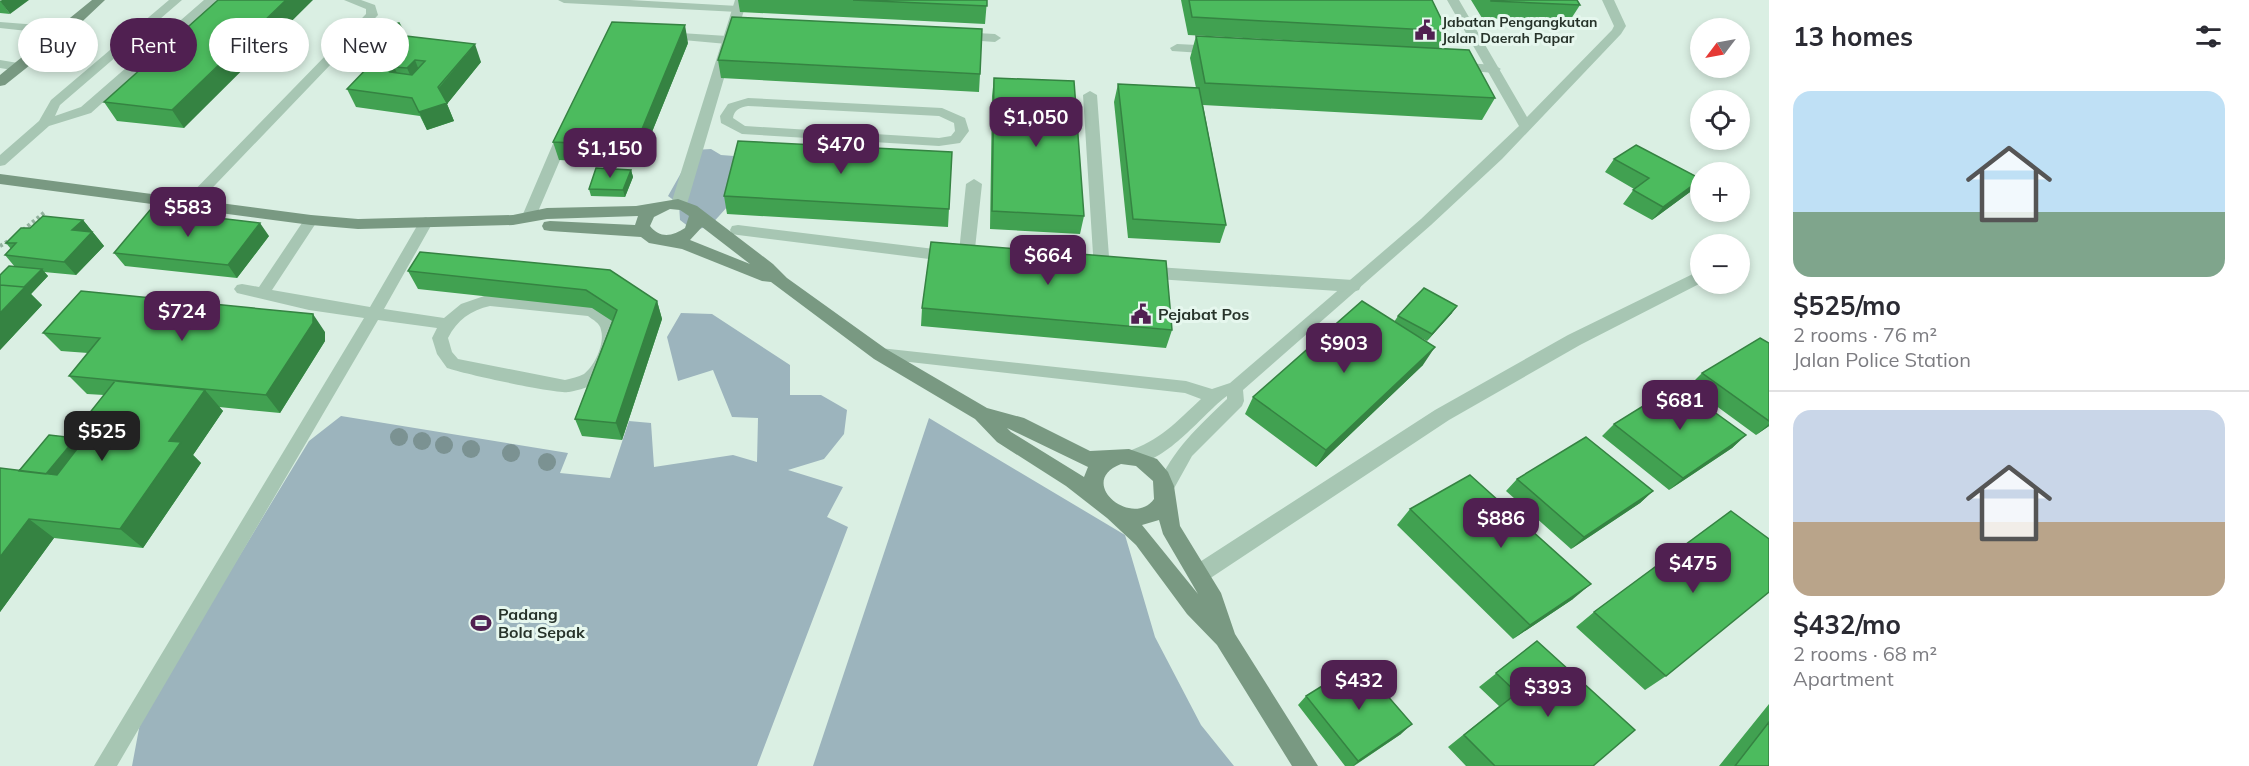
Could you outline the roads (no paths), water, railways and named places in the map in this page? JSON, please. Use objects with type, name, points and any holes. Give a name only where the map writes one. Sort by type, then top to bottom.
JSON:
[{"type":"street","points":[[79,18],[99,0]]},
{"type":"street","points":[[679,204],[708,113],[727,40],[738,25],[739,4]]},
{"type":"street","points":[[947,36],[995,38]]},
{"type":"street","points":[[1177,48],[1236,52]]},
{"type":"street","points":[[0,64],[18,67]]},
{"type":"street","points":[[1435,65],[1494,69]]},
{"type":"street","points":[[0,82],[18,68]]},
{"type":"street","points":[[1090,95],[1109,270],[1353,286]]},
{"type":"street","points":[[0,179],[311,220],[358,224],[513,220],[530,214],[629,214],[661,206],[679,204],[687,206],[767,268],[781,282],[880,354],[982,414],[1004,437],[1073,480],[1115,513],[1143,539],[1195,607],[1225,638],[1306,766]]},
{"type":"street","points":[[738,230],[972,258],[974,184]]},
{"type":"street","points":[[644,232],[643,220],[652,209]]},
{"type":"street","points":[[666,241],[691,233],[698,222],[697,215]]},
{"type":"street","points":[[513,220],[528,225],[629,229],[644,232],[650,237],[684,244],[781,282]]},
{"type":"street","points":[[1199,574],[1442,415],[1574,340],[1690,282]]},
{"type":"street","points":[[982,414],[1017,423],[1088,459],[1132,457],[1144,460],[1155,468],[1162,477],[1166,493],[1170,528],[1213,600],[1225,638]]},
{"type":"street","points":[[1098,498],[1092,479],[1101,463],[1110,458]]},
{"type":"street","points":[[1115,513],[1128,517],[1152,514],[1161,507],[1166,493]]},
{"type":"lane","points":[[0,162],[46,117],[55,103],[176,0]]},
{"type":"lane","points":[[46,117],[62,118],[86,110],[211,0]]},
{"type":"lane","points":[[189,204],[372,15],[371,7],[350,0]]},
{"type":"lane","points":[[564,0],[739,4]]},
{"type":"lane","points":[[1453,0],[1526,127]]},
{"type":"lane","points":[[1132,457],[1149,452],[1165,443],[1221,391],[1235,388],[1426,222],[1526,127],[1617,32],[1620,26],[1608,0]]},
{"type":"lane","points":[[0,25],[18,27]]},
{"type":"lane","points":[[657,35],[727,40]]},
{"type":"lane","points":[[748,102],[942,112],[960,121],[962,131],[955,140],[939,142],[742,130],[729,124],[726,114],[732,106],[748,102]]},
{"type":"lane","points":[[708,113],[726,114]]},
{"type":"lane","points":[[530,214],[571,117]]},
{"type":"lane","points":[[262,294],[311,220]]},
{"type":"lane","points":[[105,766],[374,314],[426,222]]},
{"type":"lane","points":[[242,289],[374,314],[447,324]]},
{"type":"lane","points":[[490,300],[520,302],[591,311],[601,316],[609,326],[611,341],[600,366],[591,377],[565,386],[453,364],[445,354],[440,338],[447,324],[458,311],[472,304],[490,300]]},
{"type":"lane","points":[[880,354],[1186,387],[1215,397]]},
{"type":"lane","points":[[1166,493],[1171,470],[1181,454],[1236,401],[1235,388]]},
{"type":"place","name":"Jabatan Pengangkutan Jalan Daerah Papar","points":[[1425,30]]},
{"type":"place","name":"Pejabat Pos","points":[[1141,314]]},
{"type":"place","name":"Padang Bola Sepak","points":[[481,623]]}]
